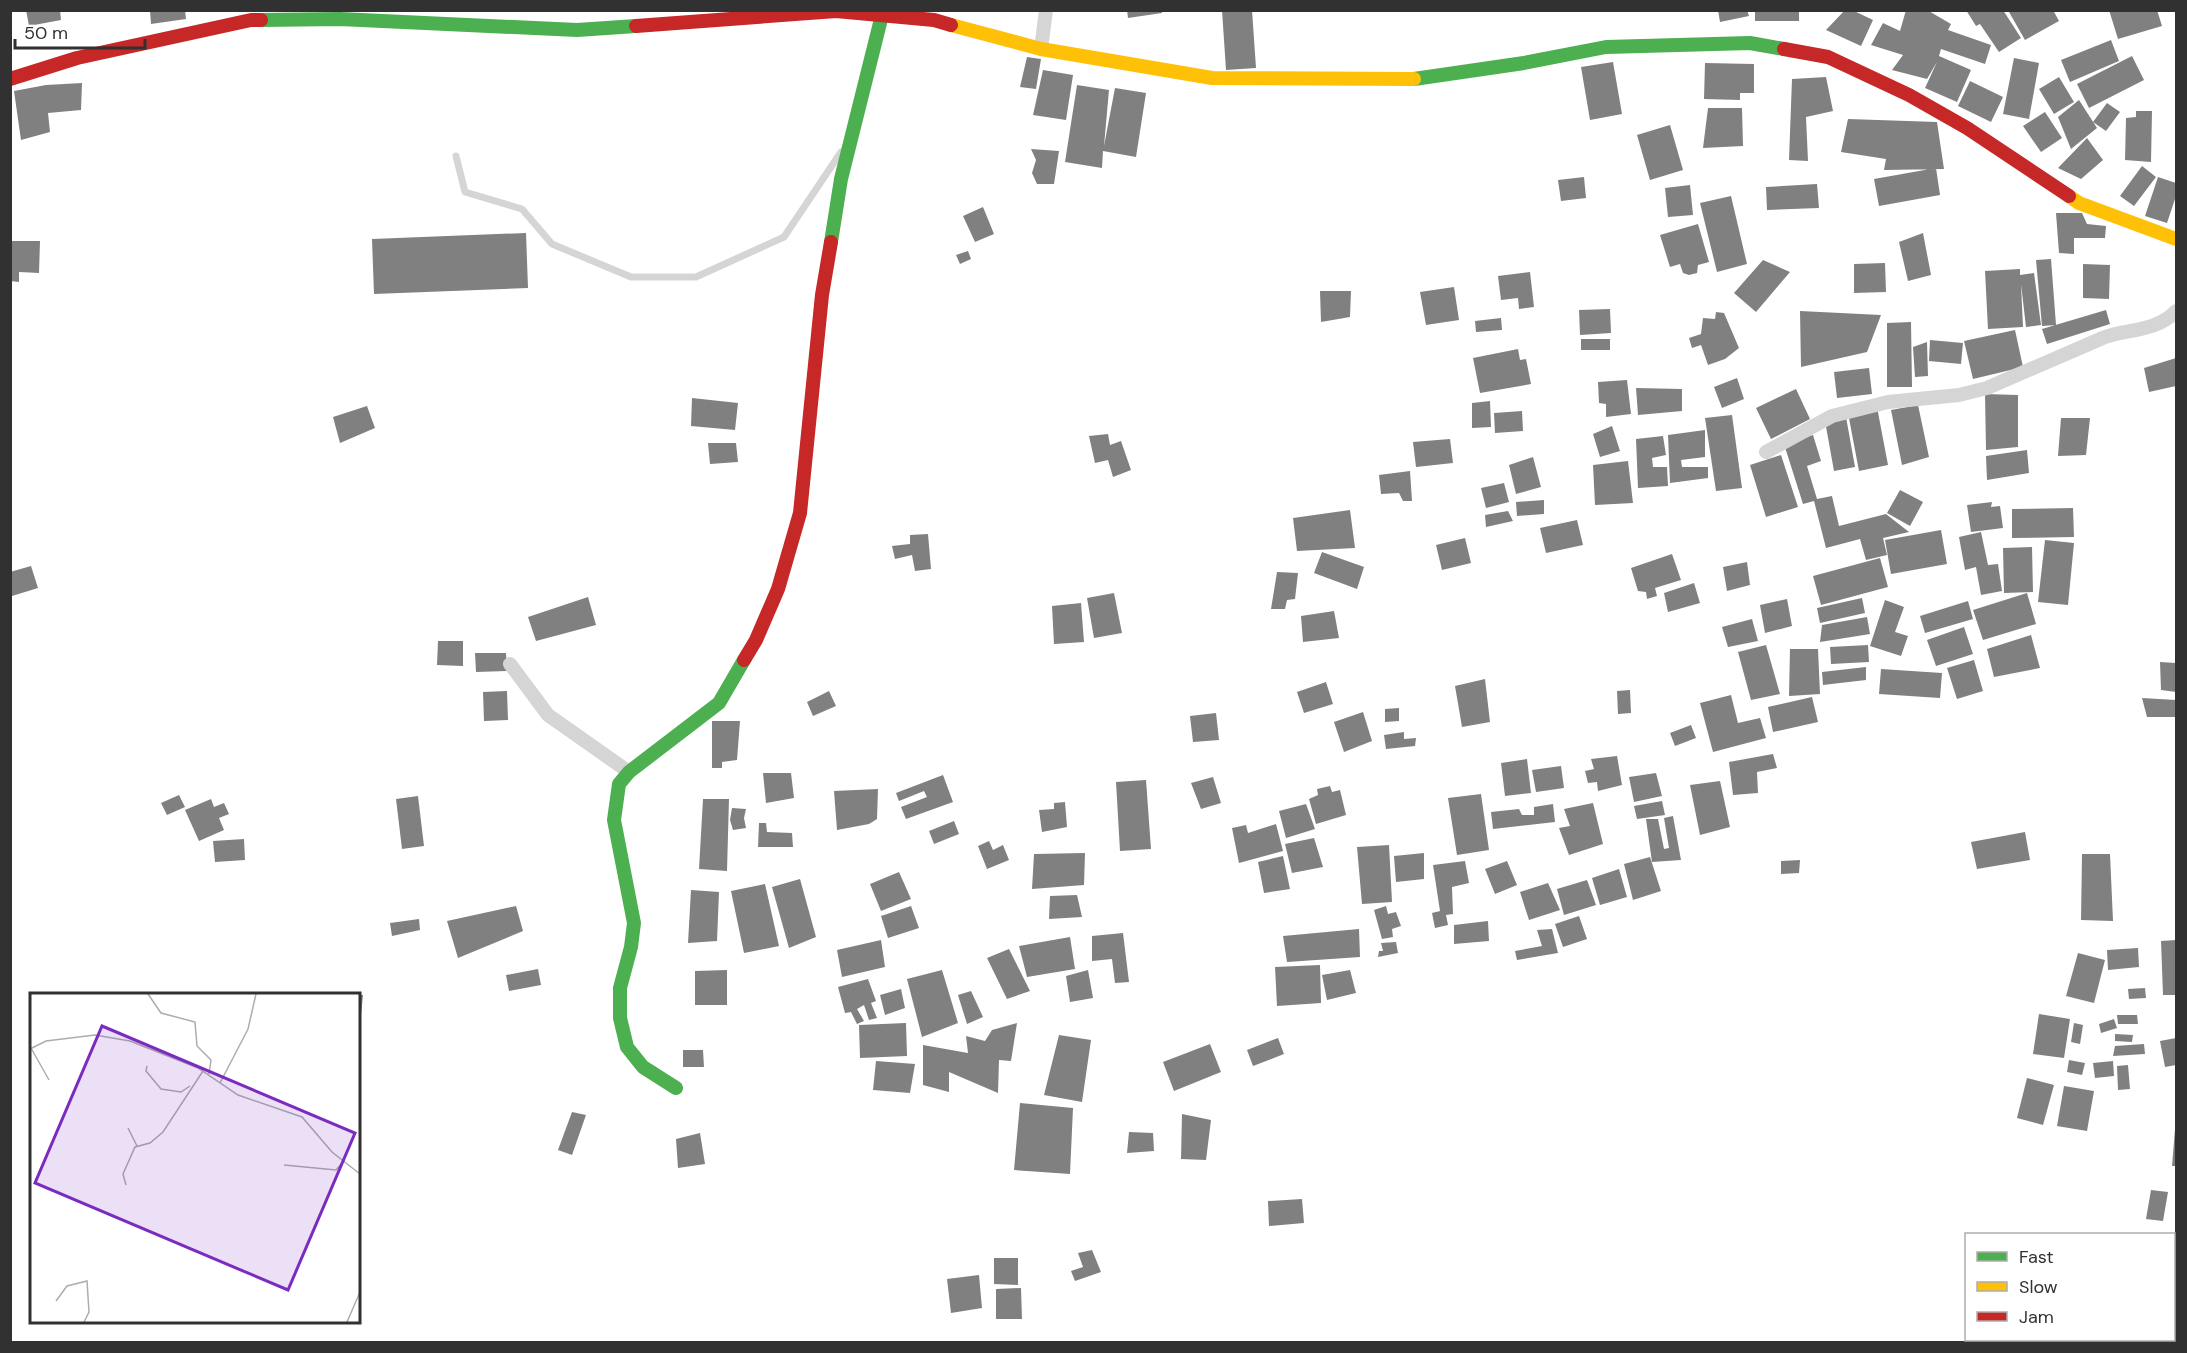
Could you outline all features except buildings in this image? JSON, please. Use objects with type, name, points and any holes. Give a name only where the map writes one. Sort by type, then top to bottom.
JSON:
[{"type":"street","points":[[1041,49],[1046,10]]},
{"type":"street","points":[[10,79],[77,58],[251,20],[340,19],[577,30],[836,11],[882,15],[933,15],[1041,49],[1212,78],[1418,79],[1524,63],[1606,47],[1750,43],[1828,57],[1909,95],[1958,123],[2079,202],[2176,239]]},
{"type":"street","points":[[676,1089],[643,1067],[627,1047],[620,1018],[620,988],[631,946],[634,923],[614,820],[619,784],[629,772],[719,703],[756,640],[778,589],[800,513],[822,295],[841,179],[882,15]]},
{"type":"street","points":[[1766,452],[1833,416],[1888,402],[1959,395],[1987,388],[2105,337],[2162,323],[2176,311]]},
{"type":"street","points":[[510,664],[548,715],[629,772]]},
{"type":"lane","points":[[456,156],[465,192],[522,208],[552,244],[632,277],[696,277],[784,237],[852,135]]},
{"type":"traffic: fast","points":[[831,242],[841,179],[882,15]]},
{"type":"traffic: fast","points":[[261,20],[340,19],[577,30],[636,26]]},
{"type":"traffic: fast","points":[[1414,79],[1524,63],[1606,47],[1750,43],[1784,49]]},
{"type":"traffic: fast","points":[[676,1088],[643,1067],[627,1047],[620,1018],[620,988],[631,947],[634,923],[614,820],[619,784],[629,772],[719,703],[744,660]]},
{"type":"traffic: slow","points":[[951,25],[1041,49],[1212,78],[1414,79]]},
{"type":"traffic: slow","points":[[2069,196],[2079,203],[2176,239]]},
{"type":"traffic: jam","points":[[636,26],[836,11],[934,20],[951,25]]},
{"type":"traffic: jam","points":[[10,79],[77,58],[251,20],[261,20]]},
{"type":"traffic: jam","points":[[1784,49],[1828,57],[1909,95],[1967,128],[2069,196]]},
{"type":"traffic: jam","points":[[744,660],[756,640],[778,589],[800,513],[822,295],[831,242]]}]
